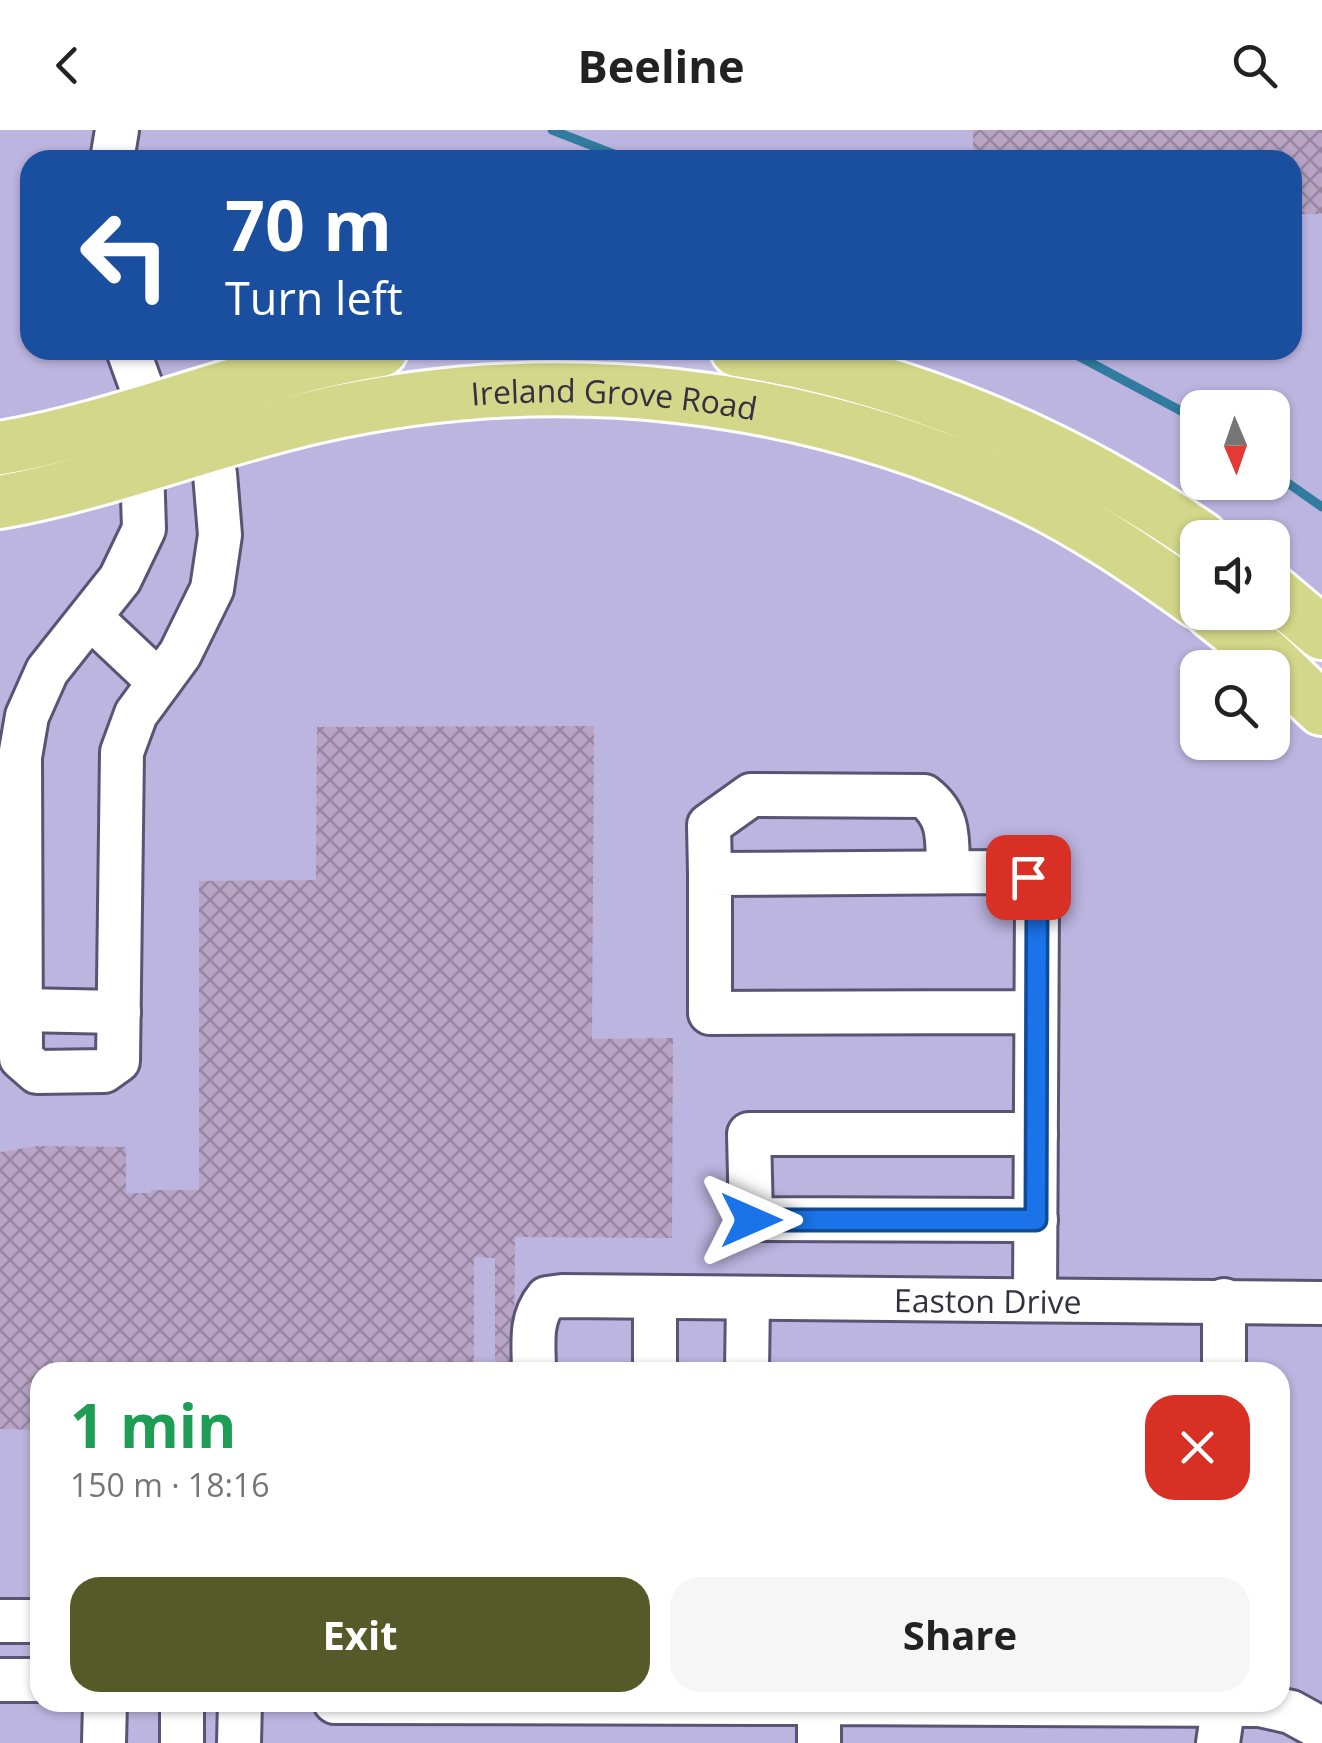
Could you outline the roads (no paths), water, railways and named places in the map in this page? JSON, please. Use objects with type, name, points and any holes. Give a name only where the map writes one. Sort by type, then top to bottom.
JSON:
[{"type":"main road","points":[[0,448],[78,430],[276,370],[328,360]]},
{"type":"main road","name":"Ireland Grove Road","points":[[794,360],[965,411],[1074,460],[1180,525]]},
{"type":"main road","name":"Ireland Grove Road","points":[[0,502],[92,482],[314,416],[410,398],[499,390],[614,390],[752,405],[851,428],[941,459],[1023,494],[1147,565],[1180,589]]},
{"type":"main road","points":[[1290,606],[1322,634]]},
{"type":"main road","points":[[1234,630],[1322,708]]},
{"type":"street","points":[[132,360],[149,408],[142,466],[144,529],[120,579],[47,671],[27,716],[20,757],[21,1058],[37,1072],[104,1071],[118,1061],[122,752],[136,714],[180,654],[212,589],[220,535],[215,474],[204,449],[149,408]]},
{"type":"street","points":[[90,618],[159,682]]},
{"type":"street","points":[[948,872],[946,826],[938,807],[924,796],[751,795],[708,824],[710,1013],[1036,1012]]},
{"type":"street","points":[[710,874],[1000,872],[1028,877],[1037,902],[1035,1299]]},
{"type":"street","points":[[21,1010],[119,1012]]},
{"type":"street","points":[[1036,1134],[749,1134],[751,1220],[1036,1220]]},
{"type":"street","points":[[655,1297],[655,1362]]},
{"type":"street","name":"Easton Drive","points":[[534,1362],[534,1324],[537,1310],[547,1298],[1322,1303]]},
{"type":"street","points":[[747,1362],[748,1298]]},
{"type":"street","points":[[1224,1300],[1224,1362]]},
{"type":"street","points":[[0,1622],[30,1621]]},
{"type":"street","points":[[0,1680],[30,1680]]},
{"type":"street","points":[[104,1712],[104,1743]]},
{"type":"street","points":[[182,1712],[182,1743]]},
{"type":"street","points":[[240,1712],[240,1743]]},
{"type":"street","points":[[819,1743],[820,1712]]},
{"type":"street","points":[[1078,1712],[1222,1717],[1247,1712]]},
{"type":"street","points":[[1288,1712],[1322,1729]]},
{"type":"waterway","points":[[552,130],[603,150]]},
{"type":"waterway","points":[[1086,360],[1180,410]]},
{"type":"waterway","points":[[1290,485],[1322,507]]}]
